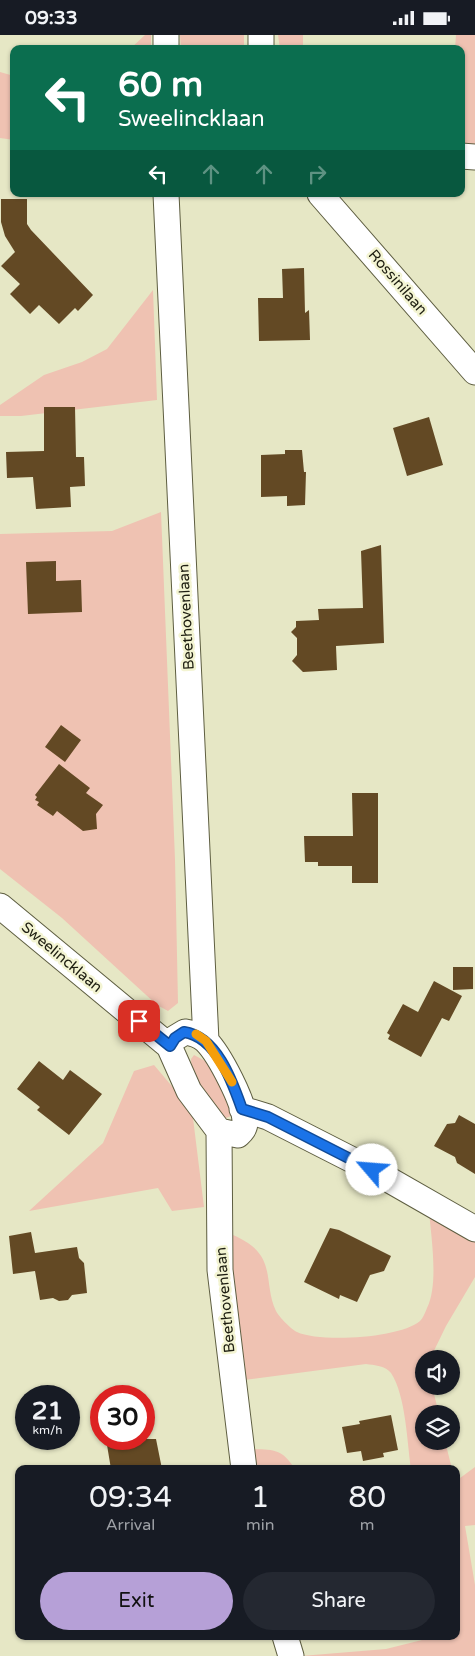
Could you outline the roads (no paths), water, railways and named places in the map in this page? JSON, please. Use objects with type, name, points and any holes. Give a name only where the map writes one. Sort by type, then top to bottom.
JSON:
[{"type":"street","name":"Beethovenlaan","points":[[166,197],[206,1041]]},
{"type":"street","name":"Rossinilaan","points":[[323,197],[475,372]]},
{"type":"street","name":"Sweelincklaan","points":[[0,906],[170,1046],[189,1091],[220,1131]]},
{"type":"street","points":[[170,1046],[175,1038],[184,1032],[195,1033],[206,1041],[230,1078],[242,1109],[245,1121],[244,1129],[238,1135],[220,1131]]},
{"type":"street","points":[[242,1109],[268,1117],[372,1170],[475,1229]]},
{"type":"street","name":"Beethovenlaan","points":[[220,1131],[220,1270],[244,1465]]},
{"type":"street","points":[[286,1640],[291,1656]]}]
